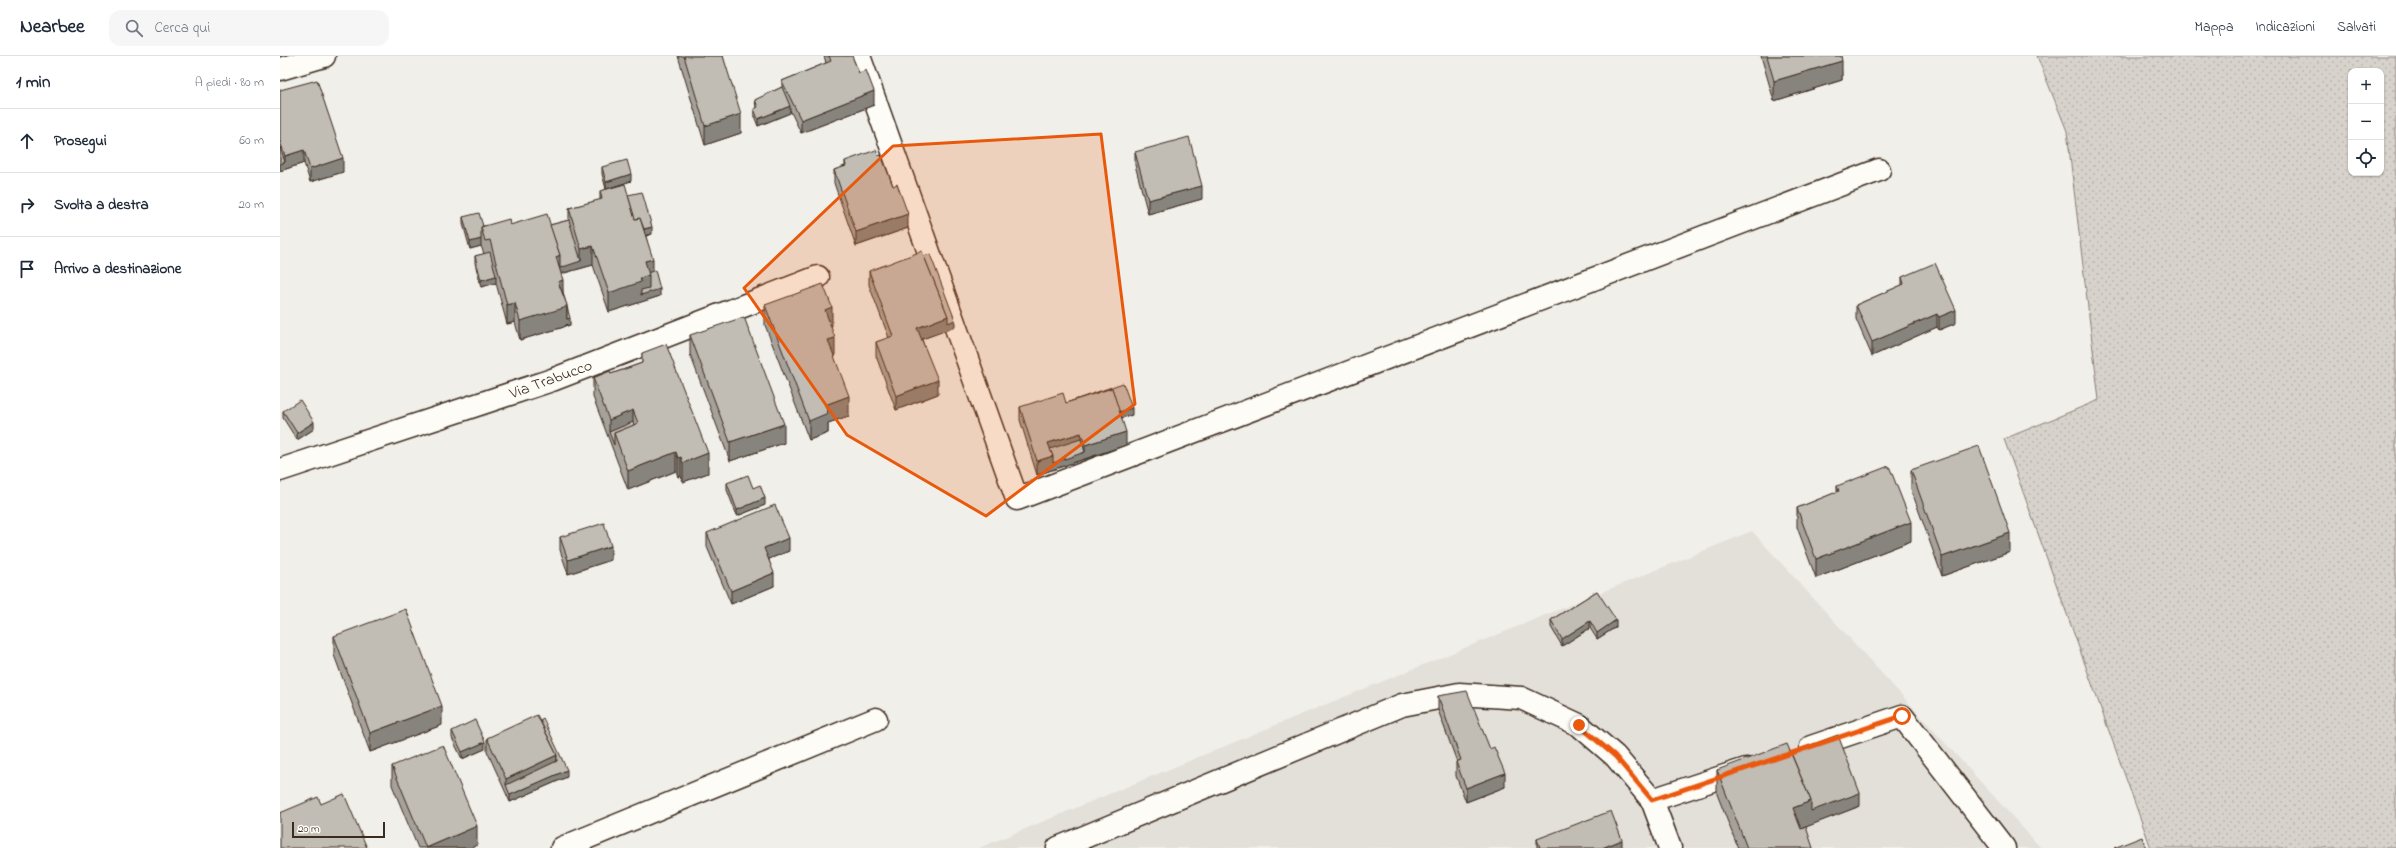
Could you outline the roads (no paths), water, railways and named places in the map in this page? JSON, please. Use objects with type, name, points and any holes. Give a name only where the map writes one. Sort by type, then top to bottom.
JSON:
[{"type":"street","points":[[280,69],[324,56]]},
{"type":"street","points":[[859,56],[1017,499],[1879,170]]},
{"type":"street","name":"Via Trabucco","points":[[280,470],[552,380],[818,277]]},
{"type":"street","points":[[1058,848],[1402,705],[1459,694],[1521,698],[1579,725],[1615,756],[1652,800],[1670,848]]},
{"type":"street","points":[[1792,753],[1902,716],[2004,848]]},
{"type":"street","points":[[562,848],[876,719]]},
{"type":"street","points":[[1652,800],[1762,763]]}]
